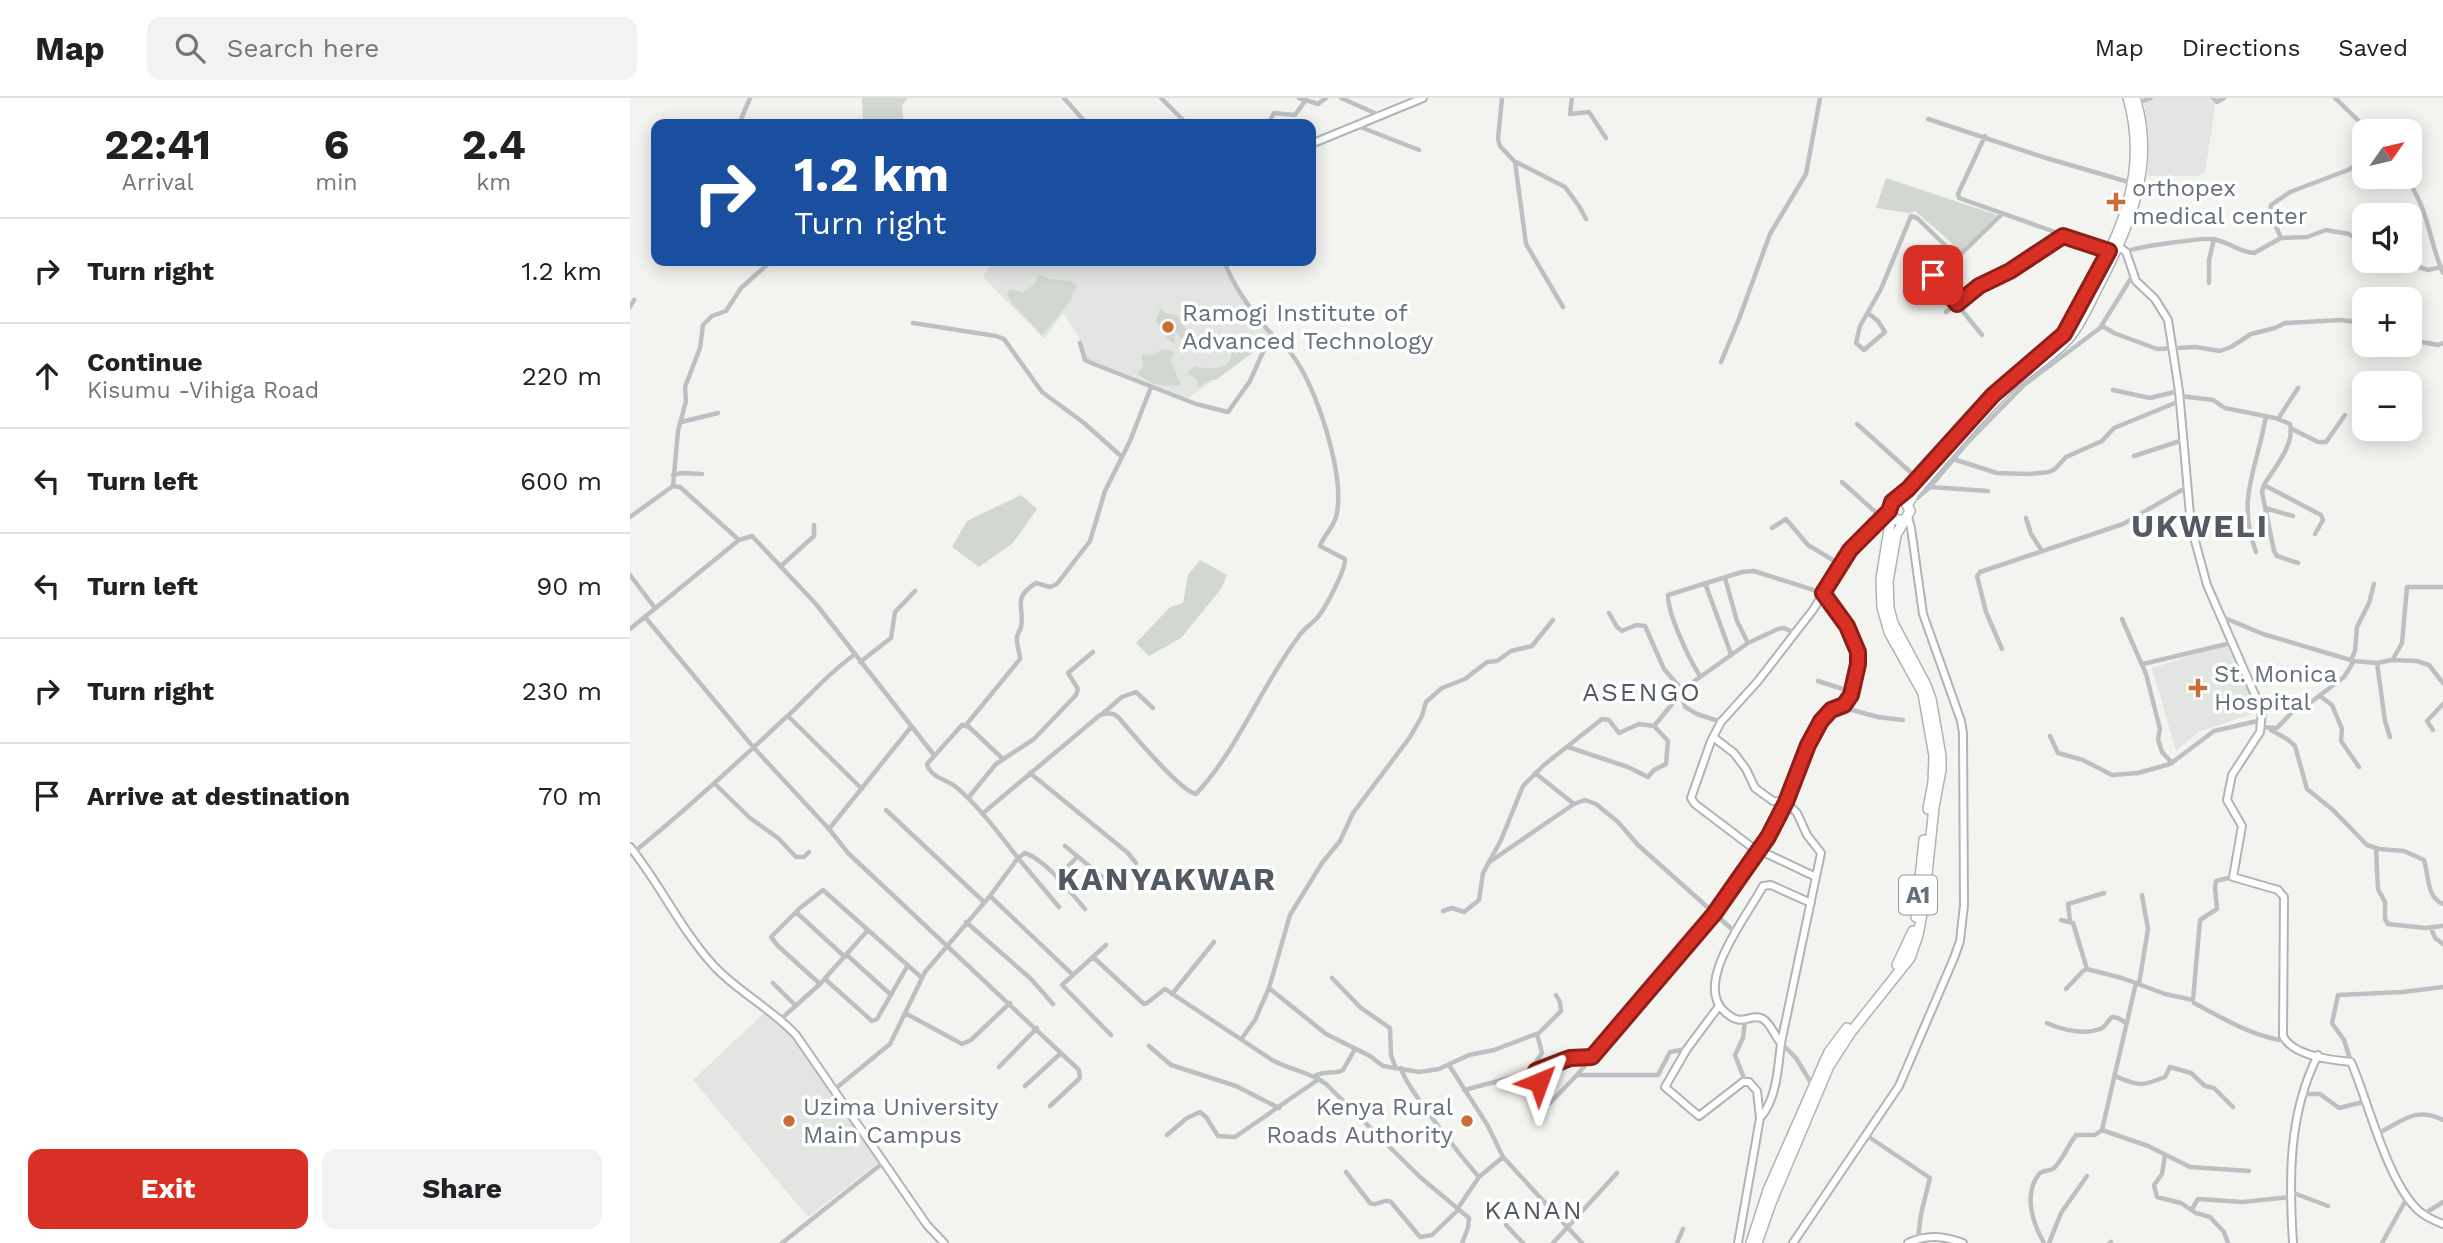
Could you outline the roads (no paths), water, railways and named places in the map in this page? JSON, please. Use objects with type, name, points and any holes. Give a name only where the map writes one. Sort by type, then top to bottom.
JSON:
[{"type":"highway","name":"A1","points":[[1751,1243],[1768,1190],[1829,1052],[1903,956],[1912,935],[1917,911],[1934,756],[1923,693],[1889,632],[1882,607],[1881,579],[1887,515],[1892,502],[1918,478],[1993,395],[2064,334],[2118,250],[2133,183],[2133,100]]},
{"type":"highway","name":"A1","points":[[1757,1243],[1771,1202],[1829,1066],[1851,1032],[1910,958],[1920,928],[1941,756],[1931,699],[1923,678],[1893,623],[1889,608],[1891,559],[1896,531],[1910,511],[1909,501],[2004,393],[2071,335],[2118,250],[2132,214],[2140,179],[2142,143],[2133,100]]},
{"type":"highway","points":[[1898,499],[1909,501]]},
{"type":"highway","points":[[1887,515],[1897,520],[1906,518]]},
{"type":"street","points":[[741,119],[750,98]]},
{"type":"street","points":[[1064,98],[1083,119]]},
{"type":"street","points":[[1161,98],[1182,119]]},
{"type":"street","points":[[1299,98],[1318,104],[1326,98]]},
{"type":"street","points":[[1341,98],[1379,115]]},
{"type":"street","points":[[1316,142],[1408,101],[1423,98]]},
{"type":"street","points":[[1502,98],[1498,139],[1500,146],[1515,162],[1565,187],[1586,219]]},
{"type":"street","points":[[1572,98],[1570,114],[1590,113],[1606,138]]},
{"type":"street","points":[[1721,362],[1769,234],[1805,174],[1820,98]]},
{"type":"street","points":[[2133,100],[2151,98]]},
{"type":"street","points":[[2213,98],[2217,102],[2224,98]]},
{"type":"street","points":[[2335,98],[2357,119]]},
{"type":"street","points":[[1271,119],[1274,113],[1298,113],[1305,101]]},
{"type":"street","points":[[1928,118],[2046,158],[2133,183]]},
{"type":"street","points":[[1354,125],[1419,150]]},
{"type":"street","points":[[1985,136],[1958,197],[2063,236],[2118,250],[2177,244],[2201,238],[2214,239],[2228,243],[2238,250],[2254,253],[2281,238],[2302,238],[2326,230],[2333,229],[2352,236]]},
{"type":"street","points":[[1515,162],[1526,244],[1563,307]]},
{"type":"street","points":[[2281,238],[2270,213],[2271,205],[2290,192],[2352,168]]},
{"type":"street","points":[[2414,189],[2442,270],[2422,268]]},
{"type":"street","points":[[1868,313],[1878,321],[1885,332],[1864,350],[1856,341],[1860,326],[1894,260],[1911,216],[1917,218],[1947,247],[1963,253],[2002,214]]},
{"type":"street","points":[[1946,312],[1979,286],[2010,271],[2063,236]]},
{"type":"street","points":[[2209,283],[2209,260],[2214,239]]},
{"type":"street","points":[[1947,247],[1931,272],[1982,335]]},
{"type":"street","points":[[2118,250],[2133,275],[2164,311],[2168,320],[2180,396],[2195,547],[2219,616],[2260,705],[2262,724],[2238,764],[2229,787],[2229,806],[2242,826],[2233,877]]},
{"type":"street","points":[[673,486],[685,387],[700,348],[704,325],[712,316],[726,310],[741,288],[766,266]]},
{"type":"street","points":[[1100,715],[1115,715],[1189,793],[1196,794],[1239,735],[1297,638],[1321,612],[1343,570],[1345,559],[1320,546],[1335,522],[1339,496],[1321,414],[1297,362],[1271,334],[1235,284],[1226,266]]},
{"type":"street","points":[[1909,501],[1930,487],[2024,385],[2102,326],[2133,275]]},
{"type":"street","points":[[630,307],[634,300]]},
{"type":"street","points":[[2102,326],[2154,349],[2196,347],[2223,351],[2247,335],[2285,323],[2352,321]]},
{"type":"street","points":[[913,323],[1004,339],[1042,392],[1084,423],[1121,456]]},
{"type":"street","points":[[1080,343],[1086,360],[1196,404],[1229,412],[1250,381],[1271,334]]},
{"type":"street","points":[[2422,342],[2438,345],[2443,343]]},
{"type":"street","points":[[1059,907],[968,798],[929,769],[927,764],[958,728],[966,725],[1020,659],[1016,638],[1021,626],[1020,601],[1036,583],[1050,587],[1057,584],[1090,541],[1105,491],[1130,441],[1152,387]]},
{"type":"street","points":[[2278,419],[2298,388]]},
{"type":"street","points":[[2113,390],[2146,398],[2180,396],[2213,400],[2225,408],[2278,419],[2318,442],[2326,442],[2345,415]]},
{"type":"street","points":[[1953,459],[1997,473],[2049,472],[2067,457],[2102,441],[2114,428],[2180,396]]},
{"type":"street","points":[[680,422],[718,413]]},
{"type":"street","points":[[2256,552],[2247,519],[2247,502],[2266,416]]},
{"type":"street","points":[[1857,424],[1918,478]]},
{"type":"street","points":[[2292,429],[2282,456],[2262,489],[2276,554],[2298,563]]},
{"type":"street","points":[[2134,456],[2183,440]]},
{"type":"street","points":[[673,475],[702,474]]},
{"type":"street","points":[[1816,877],[1758,850],[1690,798],[1721,722],[1796,633],[1850,550],[1887,515],[1842,482]]},
{"type":"street","points":[[2264,485],[2321,515],[2323,520],[2315,534]]},
{"type":"street","points":[[630,517],[673,486],[685,489],[739,540]]},
{"type":"street","points":[[2002,649],[1986,612],[1977,582],[1978,573],[2123,524],[2188,486]]},
{"type":"street","points":[[1930,487],[1988,491]]},
{"type":"street","points":[[2265,508],[2293,516]]},
{"type":"street","points":[[1793,1243],[1899,1086],[1960,941],[1964,905],[1963,733],[1923,614],[1911,528],[1906,518]]},
{"type":"street","points":[[2026,518],[2031,534],[2042,551]]},
{"type":"street","points":[[1772,528],[1786,519],[1808,545],[1842,565]]},
{"type":"street","points":[[781,566],[814,536],[814,526]]},
{"type":"street","points":[[630,629],[739,540],[752,536],[816,604],[934,755]]},
{"type":"street","points":[[1536,1071],[1545,1099],[1550,1103],[1714,914],[1768,837],[1816,730],[1828,712],[1849,699],[1859,658],[1855,643],[1823,593],[1754,571],[1742,572],[1675,592],[1667,597],[1690,659],[1700,676]]},
{"type":"street","points":[[630,575],[654,608]]},
{"type":"street","points":[[1726,578],[1737,621],[1748,643]]},
{"type":"street","points":[[1705,583],[1731,654]]},
{"type":"street","points":[[2272,730],[2280,726],[2294,710],[2306,706],[2344,677],[2352,667],[2357,627],[2369,603],[2374,584]]},
{"type":"street","points":[[2392,660],[2402,643],[2407,587],[2443,587]]},
{"type":"street","points":[[860,662],[891,638],[895,612],[915,590]]},
{"type":"street","points":[[1609,613],[1622,631],[1636,625],[1644,626],[1664,669],[1683,691],[1685,707],[1721,722]]},
{"type":"street","points":[[2219,616],[2263,634],[2353,661],[2378,663],[2408,660],[2424,663],[2433,669],[2443,683]]},
{"type":"street","points":[[645,617],[754,748],[848,853],[1079,1069],[1081,1076],[1050,1106]]},
{"type":"street","points":[[2122,619],[2143,664],[2160,729],[2158,739],[2162,752],[2172,763]]},
{"type":"street","points":[[1242,1038],[1255,1020],[1269,988],[1290,915],[1322,863],[1340,842],[1353,813],[1410,737],[1422,716],[1426,702],[1442,688],[1465,680],[1487,662],[1497,661],[1511,651],[1532,646],[1553,620]]},
{"type":"street","points":[[1654,726],[1683,691],[1731,654],[1778,629],[1784,628],[1796,633]]},
{"type":"street","points":[[2143,664],[2231,643]]},
{"type":"street","points":[[968,798],[1002,758],[1034,739],[1076,695],[1077,688],[1068,673],[1093,652]]},
{"type":"street","points":[[855,655],[834,670],[789,716],[715,783],[632,849],[712,963],[733,984],[781,1019],[801,1041],[927,1225],[944,1243]]},
{"type":"street","points":[[2378,663],[2385,721],[2390,737]]},
{"type":"street","points":[[1818,681],[1852,692]]},
{"type":"street","points":[[982,814],[1122,697],[1133,692],[1138,693],[1153,708]]},
{"type":"street","points":[[2320,695],[2332,705],[2342,729],[2341,741],[2359,768]]},
{"type":"street","points":[[2434,730],[2427,721],[2443,704]]},
{"type":"street","points":[[1840,706],[1868,715],[1903,719]]},
{"type":"street","points":[[789,716],[862,789]]},
{"type":"street","points":[[1443,911],[1450,908],[1464,912],[1477,902],[1483,873],[1501,840],[1523,786],[1535,774],[1568,747],[1605,718],[1619,733],[1639,724],[1654,726],[1667,739],[1669,746],[1666,764],[1649,777],[1628,766],[1568,747]]},
{"type":"street","points":[[2050,736],[2058,753],[2083,760],[2112,775],[2144,772],[2172,763],[2214,731],[2262,724],[2287,738],[2297,750],[2307,789],[2367,845],[2376,849],[2404,851],[2424,860],[2429,888],[2437,901],[2443,904]]},
{"type":"street","points":[[966,725],[1002,758]]},
{"type":"street","points":[[829,829],[911,727]]},
{"type":"street","points":[[1713,737],[1734,753],[1754,786],[1773,801],[1786,802],[1797,813],[1807,835],[1821,850],[1772,1093],[1767,1109],[1760,1118]]},
{"type":"street","points":[[1030,773],[1128,853],[1136,863]]},
{"type":"street","points":[[1535,774],[1574,804]]},
{"type":"street","points":[[715,783],[750,818],[778,838],[796,857],[804,857],[809,852]]},
{"type":"street","points":[[1489,863],[1574,804],[1585,800],[1596,804],[1618,822],[1638,845],[1736,933]]},
{"type":"street","points":[[886,810],[984,902]]},
{"type":"street","points":[[1065,846],[1111,884]]},
{"type":"street","points":[[2376,849],[2378,889],[2385,902],[2387,923],[2431,928],[2443,926]]},
{"type":"street","points":[[835,1089],[885,1049],[922,978],[1018,858],[1029,853],[1057,878],[1085,909]]},
{"type":"street","points":[[1057,878],[1077,857]]},
{"type":"street","points":[[2066,989],[2087,970],[2193,1000],[2200,920],[2217,909],[2217,881],[2233,877],[2278,890],[2284,897],[2282,989],[2283,1036],[2286,1041],[2297,1049],[2351,1062]]},
{"type":"street","points":[[1811,903],[1765,884],[1725,950],[1713,986],[1719,1006],[1731,1017],[1745,1021],[1754,1018],[1764,1020],[1796,1058],[1814,1087]]},
{"type":"street","points":[[820,984],[771,937],[823,890],[922,978]]},
{"type":"street","points":[[2087,970],[2070,921],[2068,904],[2104,893]]},
{"type":"street","points":[[2046,1243],[2031,1214],[2037,1179],[2041,1173],[2054,1168],[2076,1135],[2095,1135],[2102,1130],[2148,929],[2142,895]]},
{"type":"street","points":[[990,896],[1073,975]]},
{"type":"street","points":[[796,912],[891,994]]},
{"type":"street","points":[[2061,920],[2070,921]]},
{"type":"street","points":[[965,922],[1031,979],[1053,1004]]},
{"type":"street","points":[[2431,928],[2435,939],[2443,944]]},
{"type":"street","points":[[781,1019],[825,979],[869,930]]},
{"type":"street","points":[[1172,994],[1214,942]]},
{"type":"street","points":[[1106,945],[1062,986],[1111,1035]]},
{"type":"street","points":[[1093,957],[1144,1004],[1164,988],[1283,1066],[1317,1078],[1420,1177],[1469,1218],[1462,1243]]},
{"type":"street","points":[[825,979],[872,1021],[877,1019],[908,965]]},
{"type":"street","points":[[1332,978],[1361,1008],[1390,1028],[1391,1055],[1395,1067]]},
{"type":"street","points":[[773,983],[796,1006]]},
{"type":"street","points":[[2443,987],[2338,995],[2332,1023],[2344,1040],[2390,1165],[2408,1197],[2424,1214],[2443,1224]]},
{"type":"street","points":[[1269,988],[1317,1028],[1383,1066],[1423,1073],[1469,1055],[1489,1052],[1545,1030],[1561,1011],[1556,995]]},
{"type":"street","points":[[905,1013],[962,1044],[971,1040],[1010,1003]]},
{"type":"street","points":[[2194,1003],[2240,1028],[2286,1041]]},
{"type":"street","points":[[1719,1006],[1686,1049],[1665,1087],[1701,1115],[1745,1082]]},
{"type":"street","points":[[2047,1023],[2084,1032],[2102,1029],[2112,1017],[2126,1023]]},
{"type":"street","points":[[1745,1021],[1743,1038],[1735,1055],[1745,1082]]},
{"type":"street","points":[[999,1068],[1037,1028]]},
{"type":"street","points":[[1529,1073],[1542,1053],[1537,1034]]},
{"type":"street","points":[[1149,1046],[1171,1065],[1236,1086],[1279,1108]]},
{"type":"street","points":[[1167,1135],[1187,1118],[1200,1112],[1218,1136],[1235,1138],[1279,1108],[1325,1071],[1335,1073],[1343,1070],[1355,1049]]},
{"type":"street","points":[[1577,1075],[1658,1075],[1670,1052],[1686,1049]]},
{"type":"street","points":[[1025,1086],[1062,1053]]},
{"type":"street","points":[[2293,1243],[2291,1158],[2302,1094],[2307,1076],[2318,1055]]},
{"type":"street","points":[[1464,1090],[1536,1071],[1570,1058],[1592,1057]]},
{"type":"street","points":[[1449,1065],[1488,1126],[1503,1157],[1583,1243]]},
{"type":"street","points":[[2115,1076],[2142,1085],[2165,1077],[2170,1067],[2191,1073],[2205,1086],[2214,1088],[2233,1107]]},
{"type":"street","points":[[1401,1068],[1419,1098],[1479,1177]]},
{"type":"street","points":[[1738,1243],[1760,1118],[1757,1091],[1752,1084],[1745,1082]]},
{"type":"street","points":[[2302,1094],[2320,1094],[2339,1108],[2367,1101]]},
{"type":"street","points":[[2378,1133],[2417,1113],[2426,1113],[2443,1120]]},
{"type":"street","points":[[2102,1130],[2196,1169],[2249,1171]]},
{"type":"street","points":[[1867,1135],[1930,1178],[1918,1239]]},
{"type":"street","points":[[2165,1155],[2162,1174],[2154,1185],[2156,1195],[2161,1200],[2181,1203],[2211,1218],[2224,1232],[2228,1243]]},
{"type":"street","points":[[1346,1172],[1370,1203],[1385,1200],[1391,1202],[1420,1237],[1432,1235],[1458,1209],[1479,1177],[1503,1157]]},
{"type":"street","points":[[782,1243],[884,1162]]},
{"type":"street","points":[[1553,1243],[1617,1173]]},
{"type":"street","points":[[2046,1243],[2087,1176]]},
{"type":"street","points":[[2192,1209],[2198,1199],[2243,1202],[2291,1194],[2328,1206]]},
{"type":"street","points":[[2382,1243],[2408,1197]]},
{"type":"street","points":[[2424,1214],[2443,1202]]},
{"type":"street","points":[[1506,1225],[1523,1243]]},
{"type":"street","points":[[1677,1243],[1683,1229]]},
{"type":"street","points":[[1909,1243],[1918,1239],[1941,1237],[1963,1243]]},
{"type":"place","name":"orthopex medical center","points":[[2116,202]]},
{"type":"place","name":"Ramogi Institute of Advanced Technology","points":[[1168,327]]},
{"type":"place","name":"St. Monica Hospital","points":[[2198,688]]},
{"type":"place","name":"Uzima University Main Campus","points":[[789,1121]]},
{"type":"place","name":"Kenya Rural Roads Authority","points":[[1467,1121]]},
{"type":"district","name":"UKWELI","points":[[2200,526]]},
{"type":"district","name":"ASENGO","points":[[1642,692]]},
{"type":"district","name":"KANYAKWAR","points":[[1167,879]]},
{"type":"district","name":"KANAN","points":[[1534,1210]]}]
